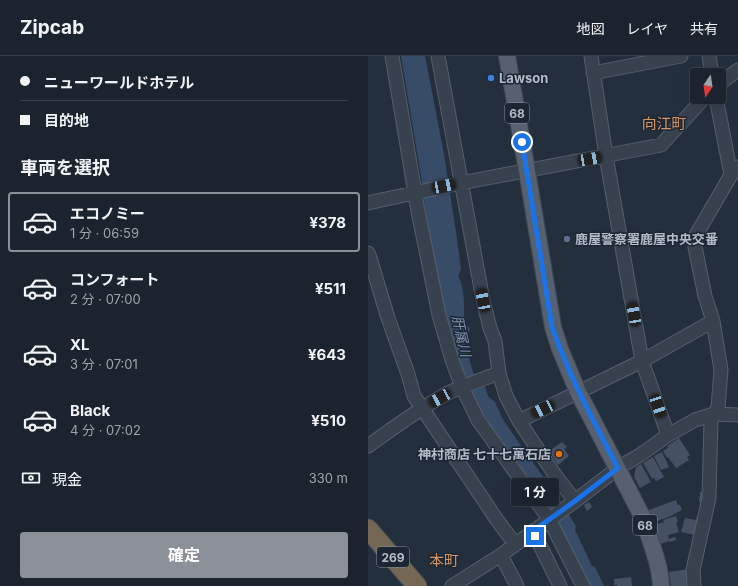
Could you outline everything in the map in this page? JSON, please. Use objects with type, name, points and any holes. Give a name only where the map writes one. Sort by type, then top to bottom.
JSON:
[{"type":"highway","name":"269","points":[[368,529],[416,586]]},
{"type":"main road","name":"68","points":[[508,56],[552,327],[578,392],[644,518],[656,554],[661,586]]},
{"type":"street","points":[[392,56],[439,315],[452,360],[465,386],[478,420],[549,519],[583,586]]},
{"type":"street","points":[[438,56],[459,184],[483,300],[495,341],[499,373],[506,396],[519,421],[555,475],[575,501]]},
{"type":"street","points":[[591,56],[606,156],[642,361],[668,435]]},
{"type":"street","points":[[593,73],[681,56]]},
{"type":"street","points":[[708,56],[711,68]]},
{"type":"street","points":[[726,79],[738,70]]},
{"type":"street","points":[[368,203],[417,192],[660,145],[698,104]]},
{"type":"street","points":[[694,586],[693,570],[708,498],[711,421],[718,408],[720,370],[713,321],[705,296],[695,247],[696,235],[734,171],[718,104]]},
{"type":"street","points":[[368,253],[414,396],[421,409],[515,544]]},
{"type":"street","points":[[519,421],[642,361],[713,321]]},
{"type":"street","points":[[368,446],[421,409],[465,386],[499,373]]},
{"type":"street","points":[[452,586],[501,555],[618,468],[640,455],[668,435],[695,420],[714,414],[738,414]]},
{"type":"street","points":[[533,531],[560,586]]},
{"type":"street","points":[[501,555],[517,586]]},
{"type":"water","name":"肝属川","points":[[401,56],[425,56],[444,154],[456,232],[461,269],[458,276],[461,281],[463,293],[465,325],[470,328],[468,335],[464,340],[473,372],[475,375],[482,377],[488,396],[495,402],[502,418],[557,496],[576,526],[575,530],[592,566],[595,567],[604,586],[586,586],[518,470],[471,397],[443,313]]},
{"type":"building","points":[[679,438],[690,455],[687,457],[689,460],[676,468],[663,451],[668,448],[667,446]]},
{"type":"building","points":[[562,442],[567,447],[564,449],[569,456],[558,465],[549,451]]},
{"type":"building","points":[[662,452],[669,467],[661,470],[654,456]]},
{"type":"building","points":[[653,457],[664,477],[656,481],[654,478],[652,479],[643,463]]},
{"type":"building","points":[[641,464],[651,482],[640,488],[634,477],[636,467]]},
{"type":"building","points":[[700,492],[705,492],[704,502],[699,502]]},
{"type":"building","points":[[676,500],[682,510],[654,522],[649,510]]},
{"type":"building","points":[[589,502],[592,507],[587,511],[584,505]]},
{"type":"building","points":[[676,516],[678,522],[676,523],[679,532],[668,535],[669,539],[675,537],[676,540],[660,544],[654,525],[664,522],[663,520]]},
{"type":"building","points":[[697,516],[701,517],[695,535],[681,532],[685,518],[696,520]]},
{"type":"building","points":[[690,569],[690,586],[671,586],[669,572]]},
{"type":"building","points":[[631,577],[632,586],[614,585],[614,579]]},
{"type":"place","name":"Lawson","points":[[491,78]]},
{"type":"place","name":"鹿屋警察署鹿屋中央交番","points":[[567,239]]},
{"type":"place","name":"神村商店 七十七萬石店","points":[[559,454]]},
{"type":"district","name":"向江町","points":[[664,123]]},
{"type":"district","name":"本町","points":[[444,560]]},
{"type":"route","points":[[522,142],[552,327],[578,392],[618,468],[533,531],[535,536]]}]
